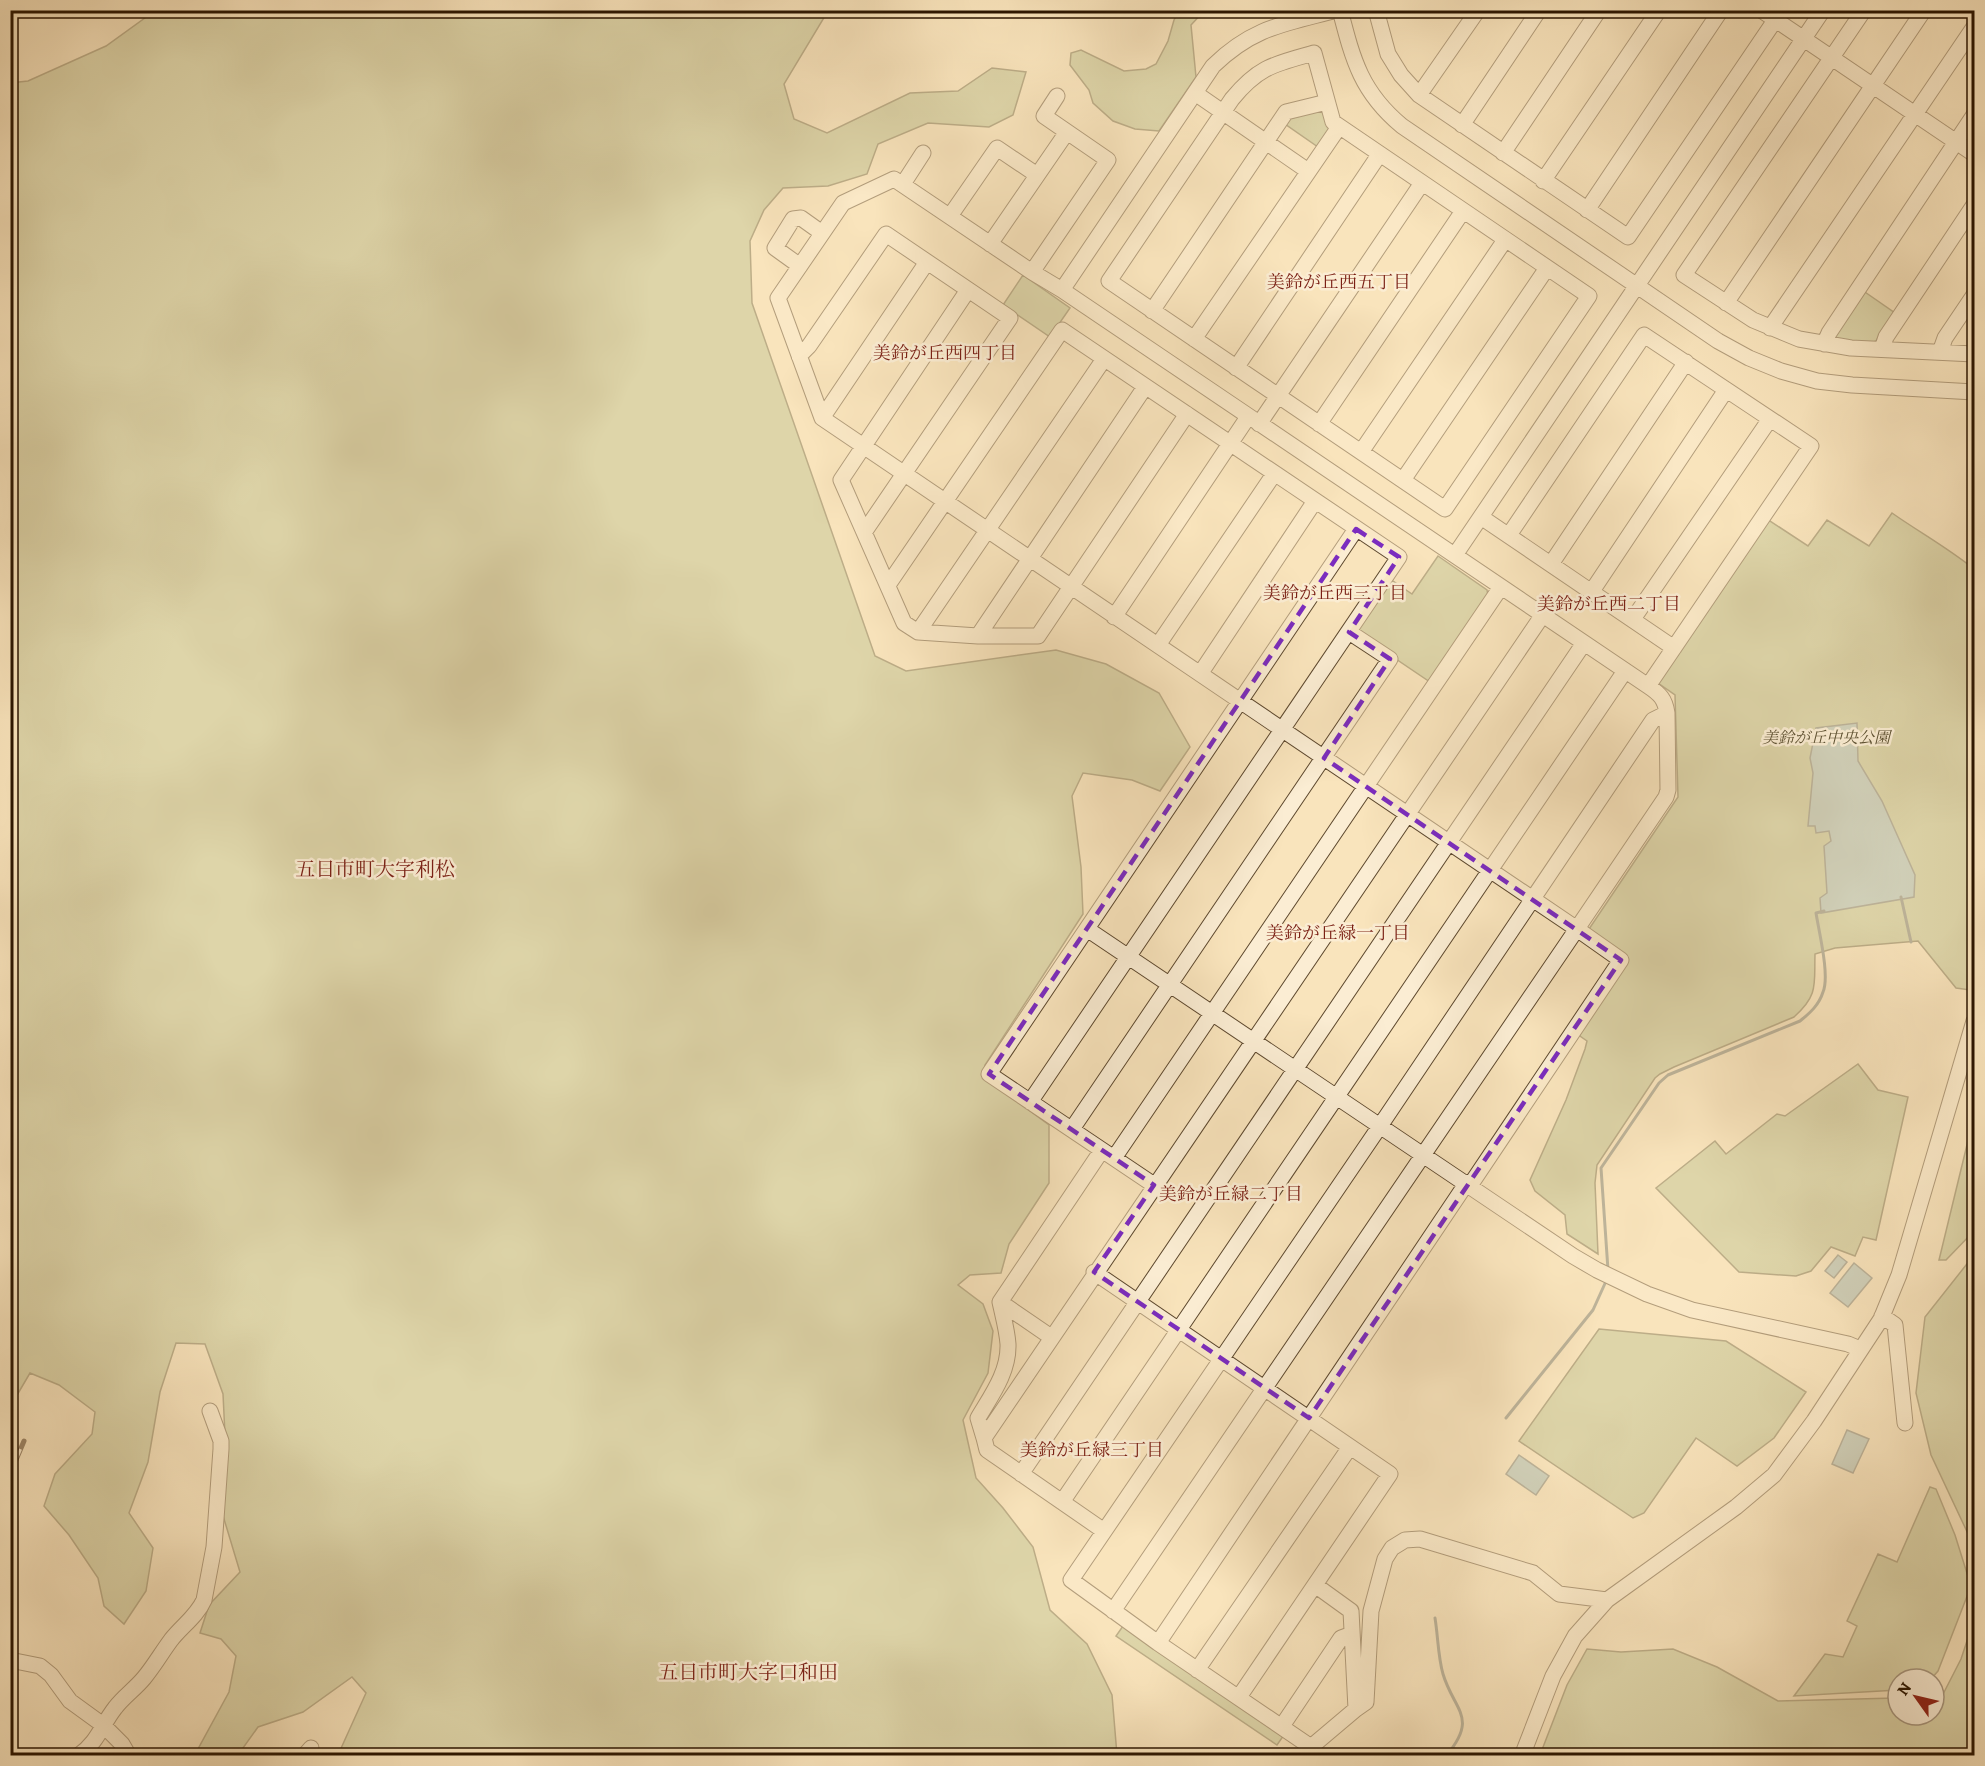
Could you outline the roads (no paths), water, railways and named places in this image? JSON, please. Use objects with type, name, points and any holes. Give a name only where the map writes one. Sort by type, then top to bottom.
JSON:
[{"type":"street","points":[[1062,290],[1213,66],[1231,49],[1270,28],[1338,10],[1362,80],[1390,116],[1718,341],[1749,358],[1781,371],[1817,381],[1974,392]]},
{"type":"street","points":[[1376,10],[1388,54],[1401,75],[1419,95],[1628,237],[1779,15]]},
{"type":"street","points":[[1419,95],[1478,10]]},
{"type":"street","points":[[1462,124],[1539,10]]},
{"type":"street","points":[[1503,153],[1599,10]]},
{"type":"street","points":[[1543,181],[1659,10]]},
{"type":"street","points":[[1587,210],[1721,10]]},
{"type":"street","points":[[1761,10],[1779,15],[1804,39],[1974,154]]},
{"type":"street","points":[[1455,555],[1823,10]]},
{"type":"street","points":[[1864,10],[1684,275],[1726,303],[1770,328],[1799,339],[1851,348],[1974,354]]},
{"type":"street","points":[[1726,303],[1924,10]]},
{"type":"street","points":[[1770,328],[1974,27]]},
{"type":"street","points":[[1314,53],[1327,102],[1332,122],[1589,296],[1445,509],[1109,281],[1223,112],[1244,84],[1255,74],[1273,65],[1314,53]]},
{"type":"street","points":[[1195,93],[1308,171]]},
{"type":"street","points":[[1032,272],[1108,160],[1044,116],[1057,96]]},
{"type":"street","points":[[1152,311],[1287,112],[1327,102]]},
{"type":"street","points":[[1824,344],[1829,333],[1974,115]]},
{"type":"street","points":[[1194,339],[1339,127]]},
{"type":"street","points":[[990,244],[1067,132]]},
{"type":"street","points":[[950,216],[997,148],[1037,175]]},
{"type":"street","points":[[903,184],[923,153]]},
{"type":"street","points":[[1236,368],[1379,155]]},
{"type":"street","points":[[1113,1611],[1263,1387],[1423,1155],[1577,929],[1666,797],[1668,790],[1667,713],[1662,696],[1648,686],[894,178],[843,203],[778,298],[822,418],[863,447],[1158,645],[1366,788],[1577,929],[1621,960],[1473,1181],[1466,1184],[1158,1643]]},
{"type":"street","points":[[1114,616],[1230,443],[1278,396],[1422,183]]},
{"type":"street","points":[[1882,349],[1886,337],[1974,206]]},
{"type":"street","points":[[1319,424],[1463,211]]},
{"type":"street","points":[[800,266],[775,248],[794,219],[801,218],[822,233]]},
{"type":"street","points":[[799,356],[809,346],[886,234],[1010,318],[865,531]]},
{"type":"street","points":[[1361,452],[1505,240]]},
{"type":"street","points":[[822,418],[927,262]]},
{"type":"street","points":[[1403,480],[1547,268]]},
{"type":"street","points":[[968,290],[841,480],[904,623],[918,632],[978,636],[1038,636],[1187,414]]},
{"type":"street","points":[[1940,352],[1945,338],[1974,295]]},
{"type":"street","points":[[888,585],[1062,330],[1399,557],[1030,1102]]},
{"type":"street","points":[[1509,535],[1644,335],[1811,446],[1648,686]]},
{"type":"street","points":[[918,632],[1104,358]]},
{"type":"street","points":[[1551,564],[1686,362]]},
{"type":"street","points":[[978,636],[1145,387]]},
{"type":"street","points":[[1592,591],[1726,390]]},
{"type":"street","points":[[1633,619],[1770,419]]},
{"type":"street","points":[[1158,645],[1274,474]]},
{"type":"street","points":[[1200,674],[1315,501]]},
{"type":"street","points":[[1481,517],[1674,648]]},
{"type":"street","points":[[1154,1185],[989,1074],[1356,529]]},
{"type":"street","points":[[1104,1531],[987,1450],[978,1418],[997,1387],[1004,1368],[1008,1345],[1000,1302],[1213,1012],[1502,587]]},
{"type":"street","points":[[984,1438],[1094,1272],[1542,616]]},
{"type":"street","points":[[1071,1130],[1389,659],[1349,632]]},
{"type":"street","points":[[1021,1474],[1584,643]]},
{"type":"street","points":[[1062,1502],[1338,1098],[1625,671]]},
{"type":"street","points":[[1606,1600],[1559,1594],[1533,1573],[1420,1539],[1405,1540],[1392,1548],[1385,1559],[1371,1611],[1366,1702],[1311,1747],[1158,1643],[1071,1580],[1653,720],[1667,713]]},
{"type":"street","points":[[1087,929],[1573,1256],[1617,1281],[1692,1310],[1848,1344],[1860,1350]]},
{"type":"street","points":[[1522,1755],[1552,1676],[1575,1636],[1606,1600],[1736,1507],[1774,1476],[1814,1421],[1882,1316],[1899,1275],[1974,1021]]},
{"type":"street","points":[[1094,1272],[1390,1474],[1239,1697]]},
{"type":"street","points":[[1000,1302],[1051,1337]]},
{"type":"street","points":[[1882,1316],[1895,1324],[1905,1423]]},
{"type":"street","points":[[78,1755],[96,1740],[116,1707],[143,1679],[172,1639],[201,1607],[204,1600],[214,1547],[221,1449],[210,1411]]},
{"type":"street","points":[[1197,1670],[1350,1447]]},
{"type":"street","points":[[1315,1585],[1351,1611],[1356,1709]]},
{"type":"street","points":[[1282,1726],[1341,1638],[1352,1634]]},
{"type":"street","points":[[10,1660],[40,1666],[51,1675],[70,1701],[103,1725],[122,1744],[129,1755]]},
{"type":"water","points":[[1857,723],[1858,761],[1882,801],[1915,875],[1914,897],[1821,913],[1820,898],[1827,893],[1824,846],[1831,841],[1829,831],[1816,833],[1815,826],[1808,826],[1813,773],[1810,758],[1816,728]]},
{"type":"water","points":[[1838,1255],[1847,1262],[1834,1278],[1825,1271]]},
{"type":"water","points":[[1854,1263],[1872,1278],[1848,1307],[1830,1293]]},
{"type":"water","points":[[1847,1430],[1869,1439],[1853,1473],[1832,1464]]},
{"type":"water","points":[[1519,1455],[1549,1476],[1536,1495],[1506,1474]]},
{"type":"waterway","points":[[1901,897],[1911,942]]},
{"type":"waterway","points":[[1608,1270],[1601,1168],[1659,1083],[1668,1075],[1800,1021],[1814,1008],[1825,985],[1825,965],[1816,913],[1824,911]]},
{"type":"waterway","points":[[1506,1418],[1593,1310],[1607,1279]]},
{"type":"waterway","points":[[1435,1618],[1443,1674],[1461,1714],[1462,1723],[1456,1743],[1446,1756]]},
{"type":"waterway","points":[[1453,1748],[1467,1756]]},
{"type":"railway","points":[[10,1474],[24,1441]]},
{"type":"district","name":"美鈴が丘西五丁目","points":[[1339,282]]},
{"type":"district","name":"美鈴が丘西四丁目","points":[[945,353]]},
{"type":"district","name":"美鈴が丘西三丁目","points":[[1335,593]]},
{"type":"district","name":"美鈴が丘西二丁目","points":[[1609,604]]},
{"type":"district","name":"五日市町大字利松","points":[[375,869]]},
{"type":"district","name":"美鈴が丘緑一丁目","points":[[1338,933]]},
{"type":"district","name":"美鈴が丘緑二丁目","points":[[1231,1194]]},
{"type":"district","name":"美鈴が丘緑三丁目","points":[[1092,1450]]},
{"type":"district","name":"五日市町大字口和田","points":[[748,1672]]},
{"type":"park label","name":"美鈴が丘中央公園","points":[[1826,737]]}]
